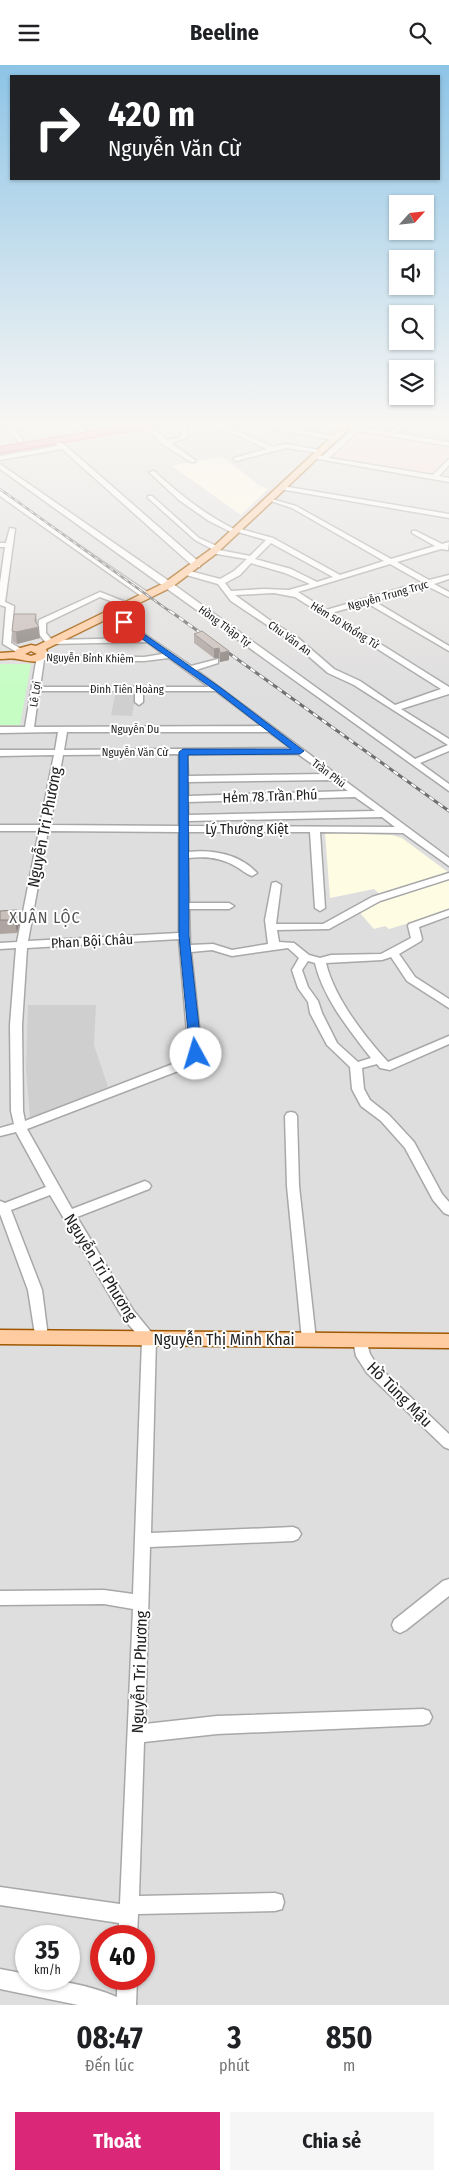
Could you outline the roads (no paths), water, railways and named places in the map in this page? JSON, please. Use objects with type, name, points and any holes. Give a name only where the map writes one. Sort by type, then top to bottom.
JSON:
[{"type":"main road","points":[[0,656],[19,653],[28,660],[39,653],[50,642],[168,585],[197,565],[253,515]]},
{"type":"main road","name":"Nguyễn Thị Minh Khai","points":[[0,1337],[449,1341]]},
{"type":"street","points":[[31,515],[147,596]]},
{"type":"street","name":"Hồng Thập Tự","points":[[69,515],[449,788]]},
{"type":"street","points":[[140,515],[197,565]]},
{"type":"street","points":[[170,515],[197,539],[215,550],[288,571],[316,583]]},
{"type":"street","points":[[203,515],[236,531],[270,539],[338,577]]},
{"type":"street","points":[[307,515],[449,595]]},
{"type":"street","points":[[12,529],[1,603],[10,606],[7,644],[19,653]]},
{"type":"street","points":[[414,532],[446,547]]},
{"type":"street","points":[[186,572],[221,582],[234,575],[270,539]]},
{"type":"street","points":[[0,545],[9,545]]},
{"type":"street","points":[[288,593],[390,561],[446,547]]},
{"type":"street","name":"Nguyễn Trung Trực","points":[[326,612],[449,577]]},
{"type":"street","name":"Chu Văn An","points":[[221,582],[234,599],[294,639],[331,671],[357,683],[449,743]]},
{"type":"street","name":"Hẻm 50 Khổng Tử","points":[[230,593],[258,592],[298,595],[448,690]]},
{"type":"street","points":[[129,605],[103,594],[98,595],[42,623],[42,633],[50,642],[149,640]]},
{"type":"street","points":[[368,600],[449,649]]},
{"type":"street","name":"Trần Phú","points":[[111,613],[218,689],[449,863]]},
{"type":"street","points":[[436,640],[449,635]]},
{"type":"street","name":"Nguyễn Bỉnh Khiêm","points":[[39,653],[144,659],[170,655]]},
{"type":"street","name":"Lê Lợi","points":[[29,730],[36,689],[39,653]]},
{"type":"street","points":[[190,669],[216,661]]},
{"type":"street","name":"Đinh Tiên Hoàng","points":[[36,689],[218,689]]},
{"type":"street","points":[[139,689],[139,702]]},
{"type":"street","points":[[394,708],[448,690]]},
{"type":"street","name":"Nguyễn Tri Phương","points":[[63,729],[22,945],[16,1025],[17,1111],[20,1127],[69,1215],[128,1314],[149,1339],[128,1925]]},
{"type":"street","name":"Nguyễn Du","points":[[0,730],[270,729]]},
{"type":"street","points":[[415,762],[449,748]]},
{"type":"street","name":"Nguyễn Văn Cừ","points":[[0,753],[300,751]]},
{"type":"street","points":[[0,1132],[20,1127],[187,1063],[196,1054],[184,936],[183,752]]},
{"type":"street","points":[[183,779],[334,777]]},
{"type":"street","name":"Hẻm 78 Trần Phú","points":[[183,799],[356,793]]},
{"type":"street","points":[[183,824],[383,814]]},
{"type":"street","name":"Lý Thường Kiệt","points":[[0,829],[183,824],[315,829],[404,829]]},
{"type":"street","points":[[315,829],[320,908]]},
{"type":"street","points":[[184,856],[200,853],[220,855],[235,861],[252,873]]},
{"type":"street","points":[[270,927],[325,927],[344,918],[361,905],[449,876]]},
{"type":"street","points":[[274,945],[270,927],[276,885]]},
{"type":"street","points":[[184,906],[229,907]]},
{"type":"street","points":[[185,949],[213,947],[232,953],[274,945],[290,945],[304,957],[320,961],[331,958],[382,957],[417,939],[413,926],[449,913]]},
{"type":"street","name":"Phan Bội Châu","points":[[0,946],[184,936]]},
{"type":"street","points":[[393,953],[410,979],[449,1004]]},
{"type":"street","points":[[304,957],[297,970],[303,988],[312,1001],[332,1045],[356,1066],[358,1089],[365,1103],[385,1119],[410,1145],[437,1197],[449,1210]]},
{"type":"street","points":[[320,961],[320,970],[345,1013],[384,1065],[390,1066],[449,1041]]},
{"type":"street","points":[[356,1066],[379,1060]]},
{"type":"street","points":[[291,1116],[292,1187],[308,1340]]},
{"type":"street","points":[[69,1215],[145,1186]]},
{"type":"street","points":[[41,1337],[36,1289],[2,1207],[54,1189]]},
{"type":"street","name":"Hồ Tùng Mậu","points":[[360,1340],[363,1355],[372,1369],[449,1443]]},
{"type":"street","points":[[143,1540],[292,1534]]},
{"type":"street","points":[[400,1625],[449,1586]]},
{"type":"street","points":[[0,1598],[104,1597],[141,1603]]},
{"type":"street","points":[[136,1734],[217,1725],[423,1717]]},
{"type":"street","points":[[0,1896],[129,1910],[275,1902]]},
{"type":"street","points":[[0,1979],[62,1991],[113,2005]]},
{"type":"street","points":[[126,2005],[127,1990]]},
{"type":"railway","points":[[35,515],[172,613]]},
{"type":"railway","points":[[170,611],[449,811]]},
{"type":"district","name":"XUÂN LỘC","points":[[45,917]]}]
